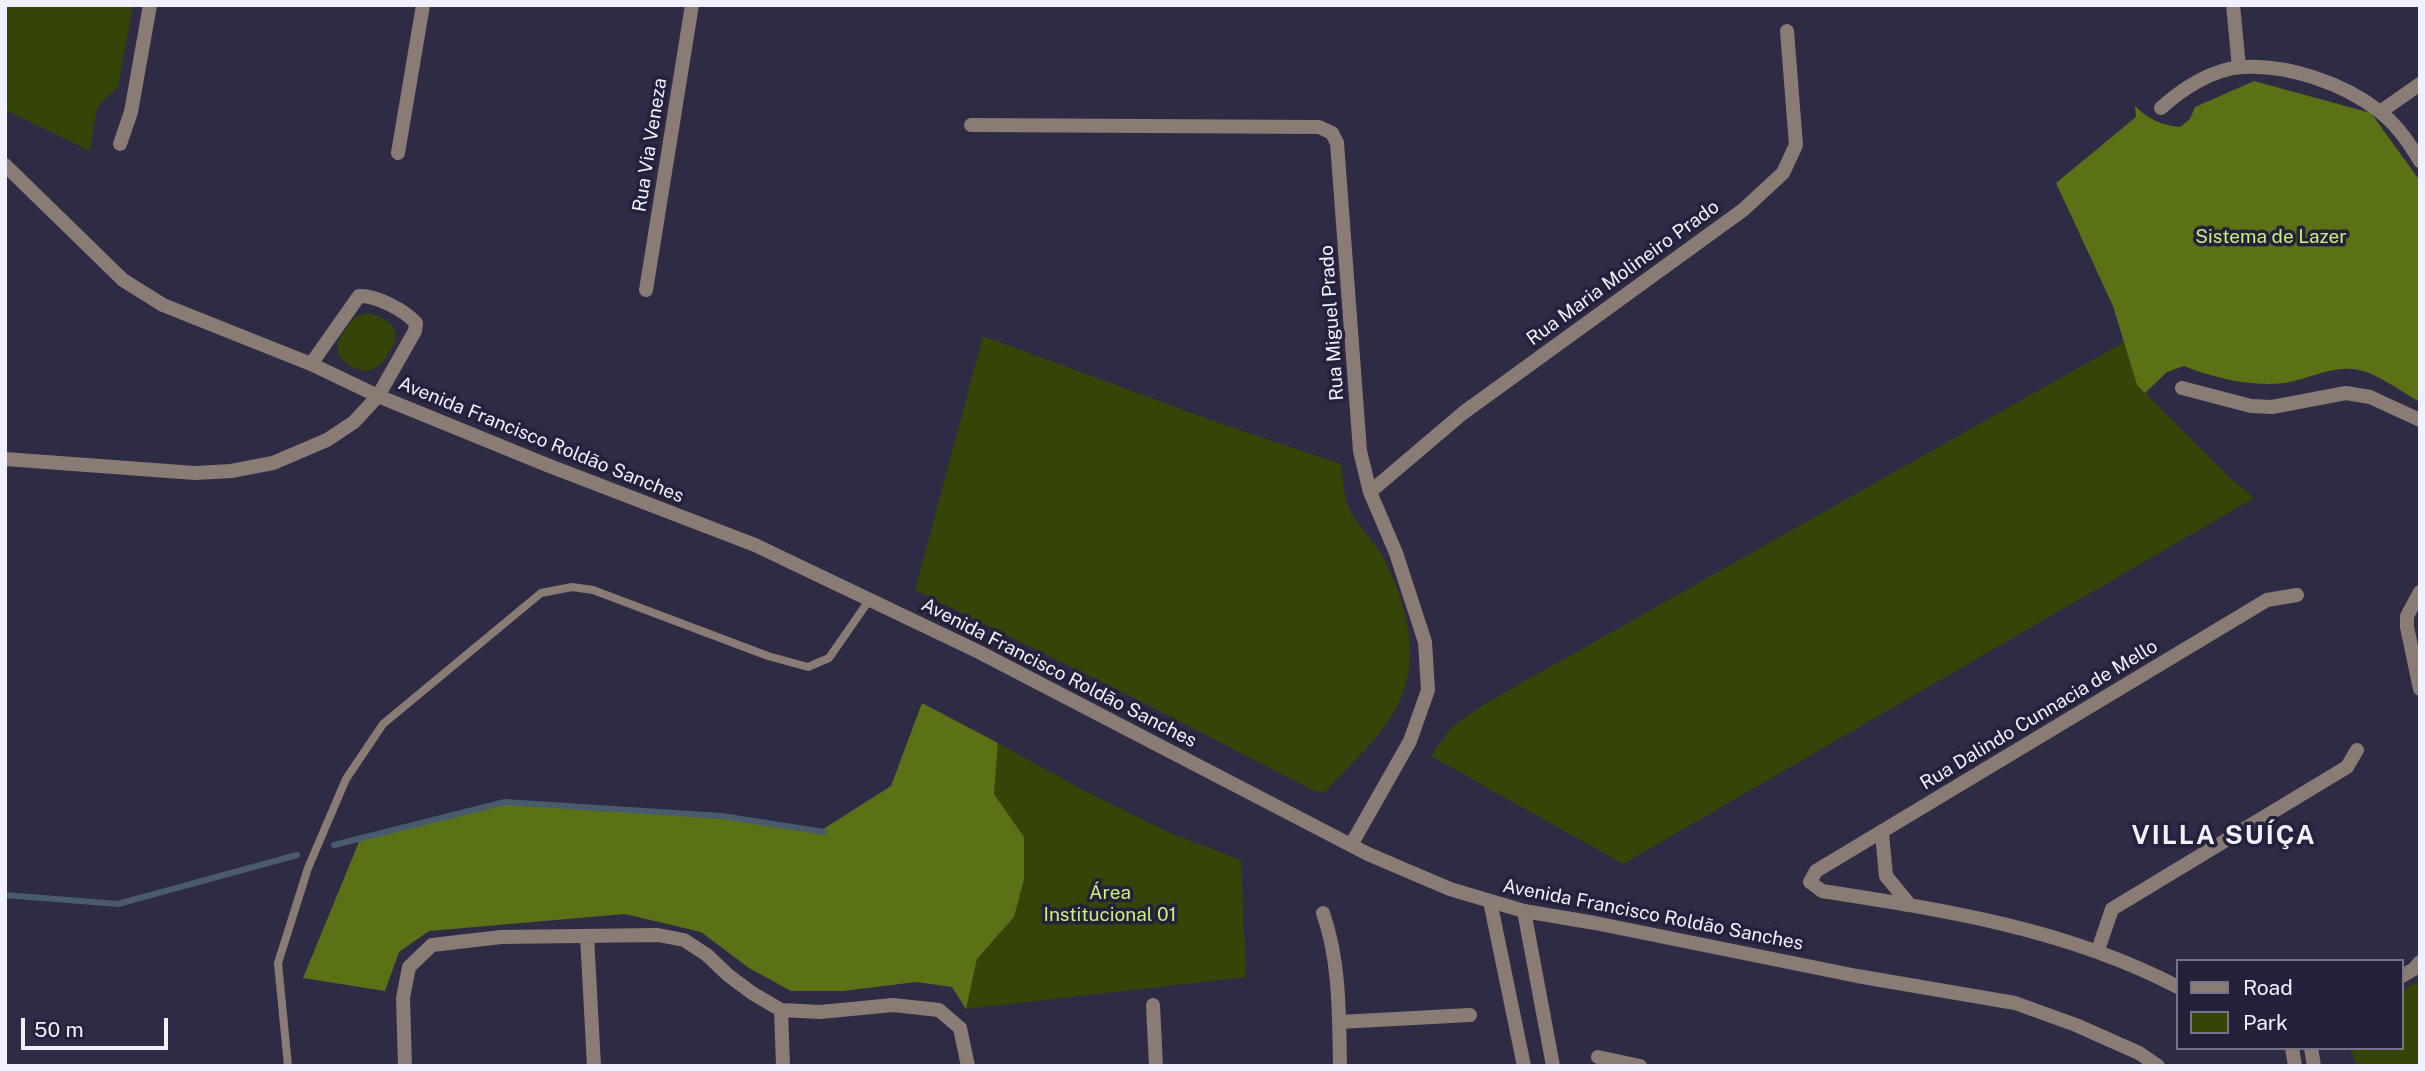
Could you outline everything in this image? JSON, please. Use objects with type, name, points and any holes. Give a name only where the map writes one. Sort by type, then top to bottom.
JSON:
[{"type":"street","points":[[120,144],[131,112],[150,5]]},
{"type":"street","points":[[398,153],[424,5]]},
{"type":"street","name":"Rua Via Veneza","points":[[646,290],[692,5]]},
{"type":"street","points":[[2233,5],[2239,67]]},
{"type":"street","name":"Rua Maria Molineiro Prado","points":[[1370,492],[1463,414],[1743,210],[1783,173],[1797,145],[1787,31]]},
{"type":"street","points":[[2161,108],[2183,89],[2239,67],[2273,68],[2331,85],[2380,112],[2420,161]]},
{"type":"street","points":[[2380,112],[2420,84]]},
{"type":"street","name":"Rua Miguel Prado","points":[[971,125],[1319,127],[1332,132],[1337,143],[1360,451],[1370,492],[1396,553],[1425,642],[1428,690],[1410,741],[1351,845]]},
{"type":"street","name":"Avenida Francisco Roldão Sanches","points":[[5,165],[123,280],[163,305],[311,364],[378,396],[547,465],[755,545],[979,652],[1368,854],[1450,889],[1524,911],[1857,976],[2015,1003],[2076,1025],[2139,1053],[2158,1066]]},
{"type":"street","points":[[5,459],[195,473],[231,471],[273,463],[327,440],[354,422],[378,396],[415,331],[416,323],[374,298],[359,296],[311,364]]},
{"type":"street","points":[[2182,388],[2251,406],[2272,407],[2346,393],[2370,397],[2420,420]]},
{"type":"street","points":[[2420,592],[2407,616],[2414,643],[2420,689]]},
{"type":"street","name":"Rua Dalindo Cunnacia de Mello","points":[[1909,904],[1822,891],[1810,882],[1816,871],[2267,600],[2297,595]]},
{"type":"street","points":[[2098,950],[2112,909],[2347,767],[2357,750]]},
{"type":"street","points":[[1882,833],[1886,876],[1909,904],[2042,933],[2098,950],[2176,986]]},
{"type":"street","points":[[1490,901],[1524,1066]]},
{"type":"street","points":[[1524,911],[1553,1066]]},
{"type":"street","points":[[1323,914],[1332,938],[1340,1066]]},
{"type":"street","points":[[404,1066],[403,998],[409,967],[432,945],[501,937],[659,935],[684,940],[707,955],[727,975],[781,1010],[820,1012],[893,1005],[939,1010],[960,1028],[968,1066]]},
{"type":"street","points":[[587,936],[594,1066]]},
{"type":"street","points":[[2404,975],[2414,969],[2420,961]]},
{"type":"street","points":[[1153,1005],[1156,1066]]},
{"type":"street","points":[[781,1010],[783,1066]]},
{"type":"street","points":[[1339,1022],[1470,1015]]},
{"type":"street","points":[[1598,1056],[1640,1066]]},
{"type":"lane","points":[[288,1066],[278,963],[307,868],[346,779],[383,724],[541,593],[572,587],[593,590],[768,656],[808,667],[829,658],[870,599]]},
{"type":"green space","points":[[5,5],[133,5],[118,87],[97,107],[90,151],[5,110]]},
{"type":"green space","name":"Sistema de Lazer","points":[[2254,81],[2371,113],[2420,181],[2420,402],[2377,376],[2353,369],[2333,370],[2284,383],[2259,384],[2220,378],[2184,366],[2167,372],[2145,393],[2137,385],[2113,306],[2056,183],[2136,117],[2135,106],[2155,121],[2180,127],[2190,119],[2195,107]]},
{"type":"green space","points":[[366,313],[385,320],[396,335],[392,348],[380,364],[369,370],[362,370],[344,361],[338,350],[338,343],[352,321]]},
{"type":"green space","points":[[983,336],[1219,423],[1341,464],[1348,506],[1384,559],[1393,578],[1406,619],[1410,660],[1400,701],[1389,720],[1325,792],[1315,791],[915,590]]},
{"type":"green space","points":[[2124,342],[2137,385],[2230,478],[2254,498],[1623,864],[1431,756],[1451,728],[1481,706]]},
{"type":"green space","points":[[922,703],[998,743],[994,794],[1024,837],[1024,879],[1014,917],[977,959],[966,1009],[952,987],[916,982],[843,991],[791,991],[749,968],[701,932],[625,914],[429,931],[399,952],[385,991],[303,978],[361,837],[505,802],[722,816],[820,831],[891,786]]},
{"type":"green space","name":"Área Institucional 01","points":[[998,743],[1083,790],[1170,833],[1241,860],[1246,977],[966,1009],[977,959],[1014,917],[1024,837],[994,794]]},
{"type":"green space","points":[[2420,980],[2420,1066],[2357,1066],[2351,1050],[2404,1050],[2404,990]]},
{"type":"waterway","points":[[334,845],[505,802],[722,816],[824,832]]},
{"type":"waterway","points":[[5,895],[118,904],[297,855]]},
{"type":"district","name":"VILLA SUÍÇA","points":[[2224,836]]}]
